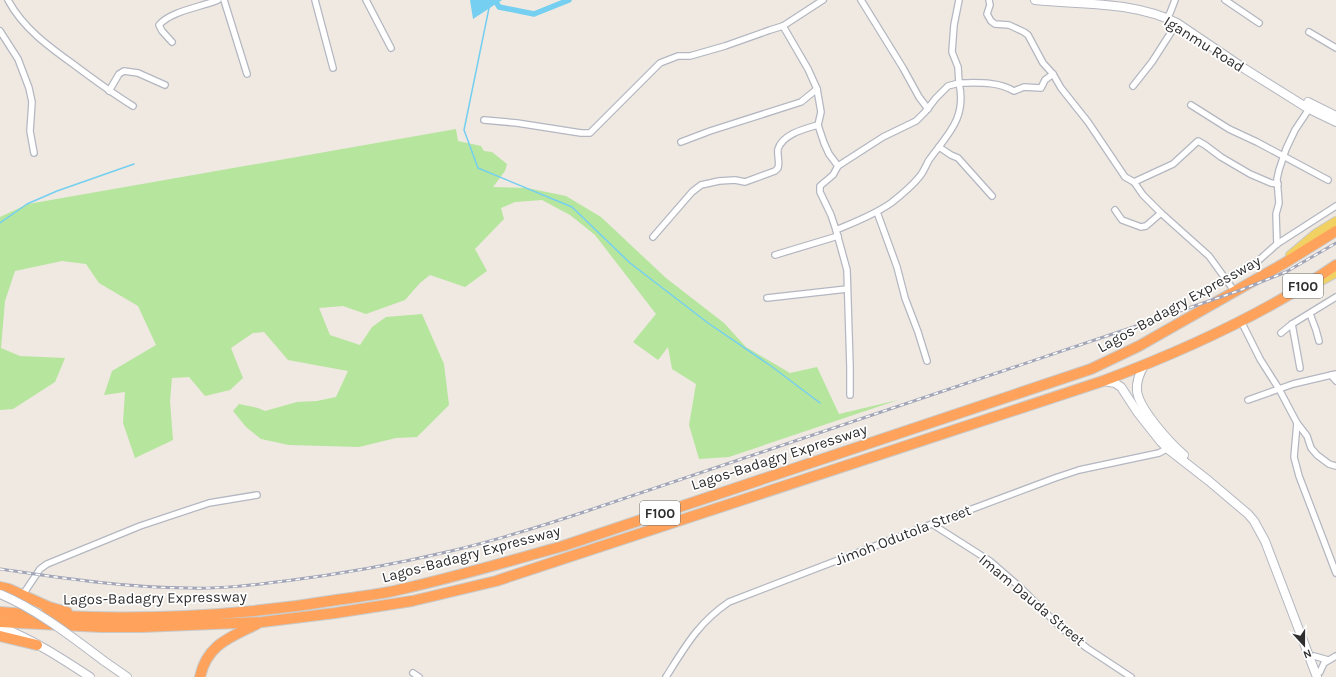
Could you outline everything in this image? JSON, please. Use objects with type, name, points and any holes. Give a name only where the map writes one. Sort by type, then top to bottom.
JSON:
[{"type":"highway","name":"F100","points":[[1283,264],[1336,231]]},
{"type":"highway","name":"Lagos-Badagry Expressway","points":[[0,612],[82,616],[171,616],[234,613],[282,608],[401,590],[481,570],[563,546],[1092,369],[1139,346],[1283,264]]},
{"type":"highway","name":"Lagos-Badagry Expressway","points":[[0,622],[101,627],[142,627],[262,622],[335,613],[412,601],[496,581],[1103,381],[1241,321],[1270,306],[1319,277],[1336,265]]},
{"type":"highway","points":[[0,587],[9,589],[49,607],[82,616]]},
{"type":"highway","points":[[200,677],[207,660],[216,646],[227,638],[262,622]]},
{"type":"highway","points":[[0,636],[37,645]]},
{"type":"main road","name":"Iganmu Road","points":[[1035,0],[1117,6],[1169,16],[1245,69],[1309,109],[1336,122]]},
{"type":"main road","name":"Iganmu Road","points":[[1102,0],[1118,1],[1144,6],[1169,16],[1312,105],[1336,116]]},
{"type":"main road","name":"Lagos-Badagry Expressway","points":[[1283,264],[1315,234],[1336,221]]},
{"type":"main road","name":"Lagos-Badagry Expressway","points":[[1270,306],[1294,296],[1336,273]]},
{"type":"main road","points":[[1145,364],[1140,372],[1137,383],[1138,396],[1170,447]]},
{"type":"main road","points":[[1103,381],[1115,383],[1121,387],[1138,413],[1170,447],[1232,494],[1257,518],[1268,538],[1320,675]]},
{"type":"main road","points":[[1284,583],[1314,656],[1320,675]]},
{"type":"main road","points":[[0,594],[29,609],[126,677]]},
{"type":"main road","points":[[0,627],[37,645],[90,677]]},
{"type":"street","points":[[8,0],[21,20],[40,41],[109,91],[133,106]]},
{"type":"street","points":[[172,42],[162,31],[159,25],[164,20],[182,12],[218,0]]},
{"type":"street","points":[[224,0],[247,74]]},
{"type":"street","points":[[315,0],[333,68]]},
{"type":"street","points":[[366,0],[391,48]]},
{"type":"street","points":[[484,120],[517,123],[581,134],[590,133],[660,63],[678,56],[690,56],[725,46],[783,26],[823,0]]},
{"type":"street","points":[[861,0],[919,97],[928,109]]},
{"type":"street","points":[[775,255],[837,233],[877,212],[892,202],[914,183],[921,174],[928,162],[950,133],[959,112],[962,96],[958,67],[952,52],[954,25],[959,0]]},
{"type":"street","points":[[989,0],[990,4],[987,14],[990,21],[995,24],[1009,25],[1028,35],[1043,63],[1053,74],[1061,88],[1088,122],[1125,177],[1134,182],[1143,195],[1161,214],[1209,256],[1235,292]]},
{"type":"street","points":[[1169,16],[1175,0]]},
{"type":"street","points":[[1225,0],[1259,23]]},
{"type":"street","points":[[1133,86],[1152,62],[1177,23]]},
{"type":"street","points":[[783,26],[808,69],[817,89],[821,112],[818,125],[829,154],[838,166]]},
{"type":"street","points":[[0,31],[18,59],[30,88],[32,102],[30,131],[34,153]]},
{"type":"street","points":[[1309,32],[1336,48]]},
{"type":"street","points":[[109,91],[119,74],[124,71],[138,73],[165,85]]},
{"type":"street","points":[[850,395],[846,270],[837,233],[831,215],[820,192],[820,186],[833,175],[838,166],[870,145],[916,120],[948,86],[959,83],[992,83],[1005,86],[1014,91],[1024,87],[1041,88],[1045,80],[1053,74]]},
{"type":"street","points":[[681,142],[801,102],[817,89]]},
{"type":"street","points":[[1191,105],[1228,129],[1257,142],[1328,180]]},
{"type":"street","points":[[1277,244],[1276,214],[1280,195],[1278,184],[1279,170],[1283,156],[1295,130],[1309,109]]},
{"type":"street","points":[[653,237],[692,192],[701,185],[719,181],[734,180],[745,182],[775,171],[778,168],[778,150],[783,141],[801,130],[818,125]]},
{"type":"street","points":[[1134,182],[1173,164],[1198,141],[1220,157],[1250,174],[1271,184],[1278,184]]},
{"type":"street","points":[[939,147],[958,158],[992,196]]},
{"type":"street","points":[[1225,280],[1258,261],[1277,244],[1336,206]]},
{"type":"street","points":[[1115,210],[1122,220],[1141,227],[1146,226],[1161,214]]},
{"type":"street","points":[[877,212],[897,267],[905,298],[927,361]]},
{"type":"street","points":[[767,298],[847,289]]},
{"type":"street","points":[[1281,333],[1292,324],[1336,297]]},
{"type":"street","points":[[1310,314],[1316,330],[1318,341]]},
{"type":"street","points":[[1241,321],[1260,359],[1279,389],[1297,423],[1307,436],[1309,445],[1317,455],[1329,464],[1336,466]]},
{"type":"street","points":[[1292,324],[1300,368]]},
{"type":"street","points":[[1248,400],[1279,389],[1333,374],[1336,382]]},
{"type":"street","points":[[1297,423],[1294,458],[1299,476],[1336,573]]},
{"type":"street","name":"Jimoh Odutola Street","points":[[666,677],[691,638],[708,617],[729,602],[932,524],[1079,470],[1159,453],[1170,447]]},
{"type":"street","points":[[22,596],[40,569],[47,564],[140,526],[209,503],[257,495]]},
{"type":"street","name":"Imam Dauda Street","points":[[932,524],[990,561],[1020,587],[1058,624],[1088,648],[1131,677]]},
{"type":"street","points":[[1314,656],[1328,660]]},
{"type":"street","points":[[1320,675],[1322,666],[1328,660],[1336,656]]},
{"type":"street","points":[[413,673],[420,677]]},
{"type":"green space","points":[[456,129],[458,141],[481,146],[484,151],[492,152],[507,164],[505,171],[493,187],[527,188],[566,196],[601,217],[666,278],[724,323],[746,347],[790,373],[817,367],[839,414],[898,400],[729,457],[699,459],[689,425],[696,384],[672,369],[668,347],[658,360],[633,342],[656,314],[595,235],[570,215],[542,200],[515,202],[501,208],[504,219],[475,249],[487,271],[465,287],[430,275],[420,283],[405,300],[366,314],[343,306],[319,308],[330,335],[360,345],[372,327],[386,317],[422,314],[444,364],[449,405],[417,437],[396,438],[359,447],[289,445],[261,439],[246,427],[233,411],[239,404],[265,411],[297,402],[317,401],[336,397],[348,371],[288,360],[264,332],[253,333],[231,348],[243,378],[230,390],[205,396],[189,377],[172,378],[170,401],[173,440],[135,458],[123,423],[125,392],[104,395],[112,371],[156,345],[138,306],[99,283],[86,264],[62,261],[15,271],[5,301],[1,348],[20,356],[65,358],[55,382],[13,409],[0,410],[0,217],[28,204]]},
{"type":"water","points":[[470,0],[502,0],[473,19]]},
{"type":"waterway","points":[[495,0],[499,7],[534,14],[569,0]]},
{"type":"waterway","points":[[489,8],[464,130],[478,168],[572,207],[630,263],[708,323],[771,366],[820,403]]},
{"type":"waterway","points":[[0,223],[27,204],[57,191],[134,164]]},
{"type":"railway","points":[[0,569],[118,584],[165,588],[213,588],[261,584],[327,575],[451,551],[587,511],[1238,291],[1286,272],[1336,243]]}]
